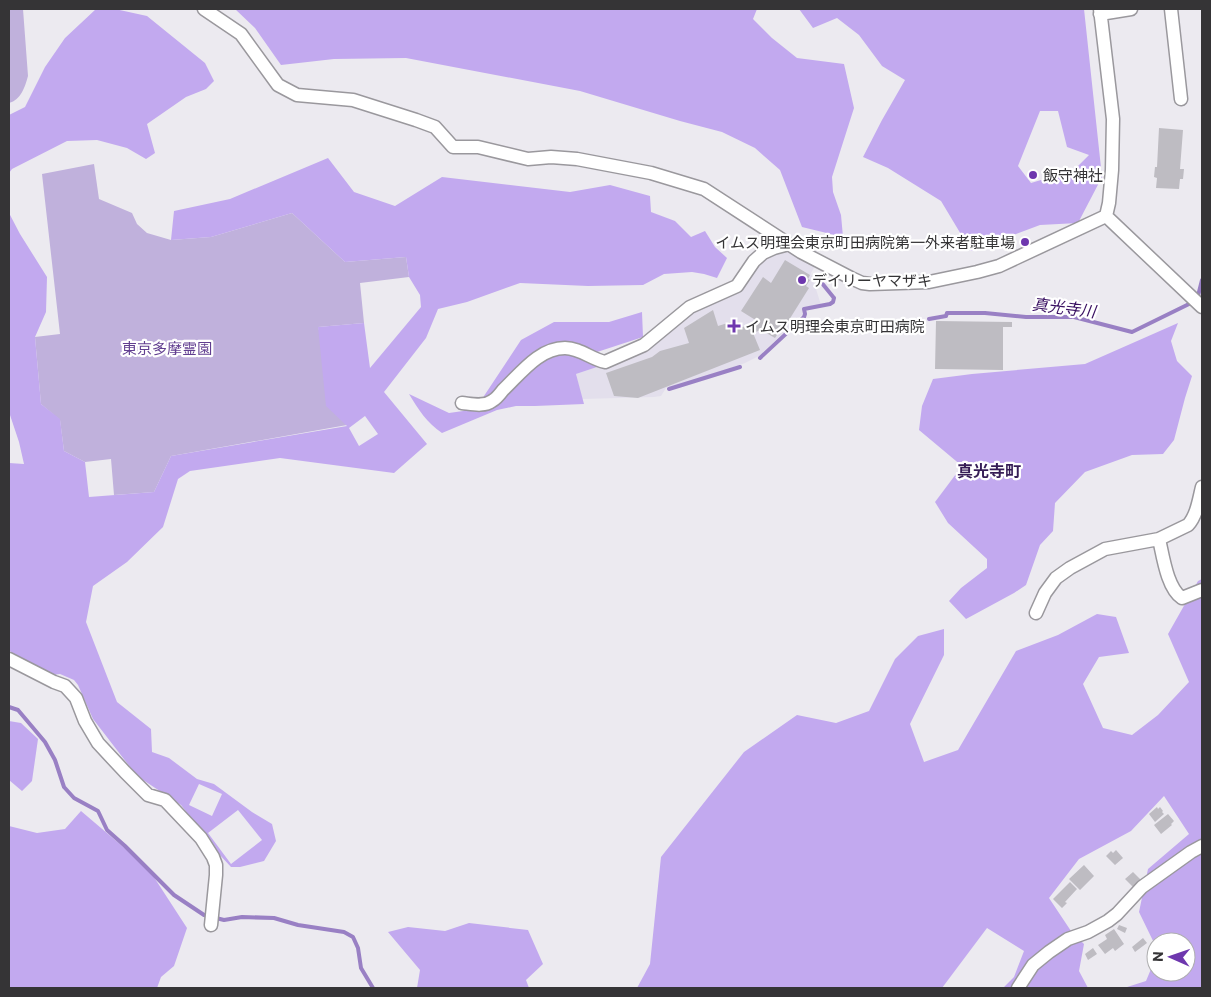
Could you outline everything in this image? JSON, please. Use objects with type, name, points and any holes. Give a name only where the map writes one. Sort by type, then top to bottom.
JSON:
[{"type":"street","points":[[204,9],[241,34],[278,85],[296,95],[353,100],[416,120],[435,127],[453,147],[478,147],[528,159],[551,157],[577,159],[651,173],[704,189],[789,244],[840,273],[862,283],[929,282],[999,266],[1106,216]]},
{"type":"street","points":[[1106,216],[1112,170],[1113,119],[1100,11],[1131,9]]},
{"type":"street","points":[[1171,9],[1181,99]]},
{"type":"street","points":[[1106,216],[1202,307]]},
{"type":"street","points":[[462,403],[479,405],[492,402],[533,361],[551,350],[565,348],[575,350],[598,361],[605,362],[644,346],[690,307],[737,286],[754,261],[763,253],[789,244]]},
{"type":"street","points":[[1036,613],[1045,593],[1056,578],[1070,568],[1105,549],[1159,539],[1188,525],[1192,521],[1202,486]]},
{"type":"street","points":[[1159,539],[1166,571],[1172,586],[1179,596],[1182,598],[1202,590]]},
{"type":"street","points":[[9,659],[65,686],[76,698],[85,721],[98,743],[148,795],[165,800],[201,838],[216,865],[211,925]]},
{"type":"street","points":[[1018,988],[1033,965],[1049,952],[1068,939],[1088,932],[1108,921],[1142,887],[1202,846]]},
{"type":"shaded area","points":[[96,9],[115,9],[147,16],[205,63],[214,81],[206,89],[186,97],[147,124],[155,153],[146,159],[127,148],[97,140],[67,141],[12,169],[9,173],[9,115],[25,107],[45,67],[65,38]]},
{"type":"shaded area","points":[[235,9],[757,9],[753,19],[772,38],[797,58],[844,64],[854,108],[832,177],[833,192],[841,215],[843,237],[802,227],[780,170],[755,148],[722,132],[580,91],[406,58],[334,59],[281,65],[255,28]]},
{"type":"shaded area","points":[[799,9],[1084,9],[1102,177],[1078,223],[1040,225],[971,251],[941,201],[888,168],[863,157],[905,80],[882,66],[859,35],[837,18],[813,28]],"holes":[[[1040,111],[1058,111],[1067,147],[1089,155],[1074,170],[1031,183],[1018,166]]]},
{"type":"shaded area","points":[[328,158],[354,192],[395,206],[442,177],[570,192],[610,185],[650,196],[651,212],[675,221],[691,237],[705,231],[715,247],[727,258],[717,278],[692,272],[664,274],[643,285],[588,286],[520,283],[467,302],[438,309],[426,338],[384,392],[427,444],[394,473],[280,458],[190,471],[178,479],[163,527],[127,562],[93,586],[86,622],[117,702],[151,729],[152,752],[169,758],[197,779],[214,784],[272,824],[276,841],[264,861],[240,867],[231,867],[181,805],[137,776],[93,719],[74,680],[60,674],[51,675],[9,650],[9,463],[24,464],[9,412],[9,213],[47,277],[46,312],[35,337],[41,404],[60,419],[64,451],[85,462],[89,497],[154,492],[171,456],[347,426],[326,406],[318,327],[364,323],[370,368],[421,307],[420,295],[409,277],[406,257],[345,262],[292,213],[211,237],[171,240],[174,211],[230,199]],"holes":[[[365,416],[378,434],[359,446],[349,428]],[[199,784],[222,794],[212,816],[189,805]],[[238,810],[262,840],[231,864],[208,833]]]},
{"type":"shaded area","name":"イムス明理会東京町田病院","points":[[781,251],[789,251],[815,266],[811,273],[821,305],[802,307],[802,315],[759,356],[704,378],[666,388],[661,396],[582,399],[576,374],[597,367],[607,367],[649,349],[693,312],[711,303],[771,255]]},
{"type":"shaded area","points":[[642,312],[643,337],[594,353],[597,367],[576,374],[584,404],[516,406],[497,410],[442,433],[427,420],[409,394],[449,413],[463,411],[482,399],[521,340],[554,322],[609,322]]},
{"type":"shaded area","points":[[1178,323],[1171,341],[1177,361],[1192,376],[1174,440],[1163,454],[1132,455],[1085,472],[1055,503],[1053,531],[1040,545],[1026,585],[966,619],[949,601],[961,588],[987,568],[987,559],[948,523],[935,502],[962,466],[919,430],[922,406],[933,379],[1085,364]]},
{"type":"shaded area","points":[[1202,579],[1202,988],[1124,988],[1146,981],[1196,982],[1196,932],[1149,932],[1139,912],[1148,869],[1189,834],[1164,796],[1131,831],[1079,859],[1049,898],[1071,931],[1084,944],[1079,971],[1088,988],[1003,988],[1014,977],[1024,951],[987,928],[942,988],[637,988],[650,964],[661,857],[744,752],[797,715],[836,723],[869,711],[895,659],[918,636],[944,629],[944,655],[910,724],[924,762],[958,750],[1016,651],[1058,635],[1097,614],[1116,617],[1129,653],[1099,657],[1083,684],[1103,728],[1132,735],[1158,715],[1189,682],[1168,634],[1198,581]]},
{"type":"shaded area","points":[[9,721],[21,723],[38,739],[32,781],[22,791],[9,780]]},
{"type":"shaded area","points":[[81,811],[148,868],[187,928],[174,966],[161,977],[157,988],[9,988],[9,826],[37,833],[65,829]]},
{"type":"shaded area","points":[[469,923],[528,930],[543,964],[526,980],[529,988],[417,988],[420,970],[388,932],[408,927],[445,931]]},
{"type":"green space","points":[[9,9],[23,9],[28,76],[24,89],[17,99],[9,103]]},
{"type":"green space","name":"東京多摩霊園","points":[[94,164],[99,199],[132,213],[137,224],[147,233],[171,240],[211,237],[292,213],[345,262],[406,257],[409,277],[360,283],[364,323],[318,327],[347,425],[171,456],[154,492],[114,495],[111,459],[85,462],[64,451],[60,420],[41,404],[35,337],[60,334],[42,174]]},
{"type":"building","points":[[1159,128],[1183,130],[1180,169],[1184,169],[1179,189],[1156,188],[1157,178],[1154,177],[1155,167],[1157,167]]},
{"type":"building","points":[[785,260],[810,275],[808,279],[810,280],[806,286],[809,288],[784,328],[782,327],[775,338],[761,330],[753,333],[760,350],[638,398],[614,396],[606,373],[652,357],[660,351],[689,343],[684,328],[713,310],[718,326],[734,321],[736,329],[756,323],[757,321],[741,311],[763,277],[771,283]]},
{"type":"building","points":[[936,321],[1012,322],[1012,327],[1003,327],[1003,370],[935,369]]},
{"type":"building","points":[[1157,807],[1158,809],[1160,807],[1164,814],[1155,822],[1149,814]]},
{"type":"building","points":[[1168,814],[1174,821],[1161,834],[1154,825]]},
{"type":"building","points":[[1116,850],[1123,858],[1115,865],[1106,856],[1111,851],[1113,853]]},
{"type":"building","points":[[1084,865],[1094,876],[1080,890],[1069,879]]},
{"type":"building","points":[[1133,872],[1141,880],[1133,887],[1125,879]]},
{"type":"building","points":[[1070,882],[1077,889],[1062,908],[1053,899]]},
{"type":"building","points":[[1119,925],[1127,928],[1125,933],[1117,929]]},
{"type":"building","points":[[1114,929],[1124,944],[1115,951],[1113,948],[1105,954],[1098,945],[1107,939],[1105,935]]},
{"type":"building","points":[[1143,938],[1146,942],[1135,952],[1132,947]]},
{"type":"building","points":[[1093,948],[1097,954],[1088,960],[1085,954]]},
{"type":"waterway","points":[[817,277],[834,298]]},
{"type":"waterway","name":"真光寺川","points":[[1198,296],[1202,280]]},
{"type":"waterway","points":[[760,358],[804,317],[804,309],[830,304],[834,298]]},
{"type":"waterway","name":"真光寺川","points":[[929,319],[946,316],[947,313],[985,313],[1026,317],[1074,317],[1132,332],[1189,304]]},
{"type":"waterway","points":[[669,389],[740,367]]},
{"type":"waterway","points":[[9,707],[18,710],[45,742],[55,760],[64,787],[74,798],[98,811],[107,830],[174,895],[204,915],[224,920],[242,917],[274,918],[298,925],[344,932],[353,937],[358,948],[361,968],[373,988]]},
{"type":"place","name":"飯守神社","points":[[1033,175]]},
{"type":"place","name":"イムス明理会東京町田病院第一外来者駐車場","points":[[1025,242]]},
{"type":"place","name":"デイリーヤマザキ","points":[[802,280]]},
{"type":"place","name":"イムス明理会東京町田病院","points":[[734,326]]},
{"type":"district","name":"真光寺町","points":[[989,470]]}]
